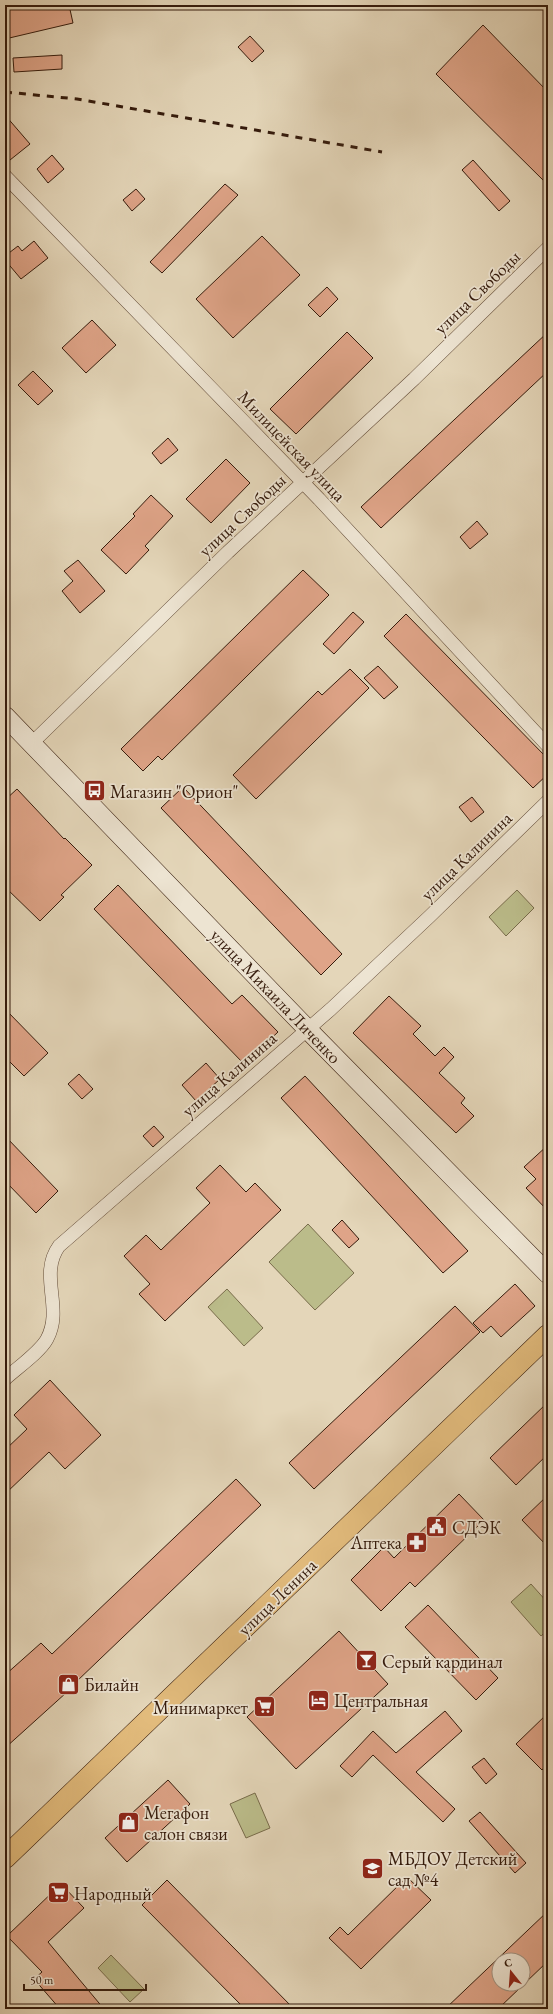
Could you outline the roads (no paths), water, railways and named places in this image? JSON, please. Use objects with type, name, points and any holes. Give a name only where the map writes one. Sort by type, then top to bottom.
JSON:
[{"type":"main road","name":"улица Михаила Личенко","points":[[5,716],[548,1274]]},
{"type":"main road","name":"улица Ленина","points":[[5,1858],[548,1335]]},
{"type":"street","name":"Милицейская улица","points":[[5,176],[303,483],[548,746]]},
{"type":"street","name":"улица Свободы","points":[[31,744],[228,552],[303,483],[548,248]]},
{"type":"street","name":"улица Калинина","points":[[5,1379],[47,1340],[52,1329],[54,1315],[49,1267],[53,1255],[59,1246],[308,1029],[408,937],[548,802]]},
{"type":"railway","points":[[5,92],[77,99],[382,152]]},
{"type":"place","name":"Магазин \"Орион\"","points":[[94,791]]},
{"type":"place","name":"СДЭК","points":[[436,1527]]},
{"type":"place","name":"Аптека","points":[[417,1542]]},
{"type":"place","name":"Серый кардинал","points":[[366,1661]]},
{"type":"place","name":"Билайн","points":[[68,1684]]},
{"type":"place","name":"Центральная","points":[[319,1700]]},
{"type":"place","name":"Минимаркет","points":[[264,1707]]},
{"type":"place","name":"Мегафон салон связи","points":[[129,1822]]},
{"type":"place","name":"МБДОУ Детский сад №4","points":[[372,1868]]},
{"type":"place","name":"Народный","points":[[59,1893]]}]
